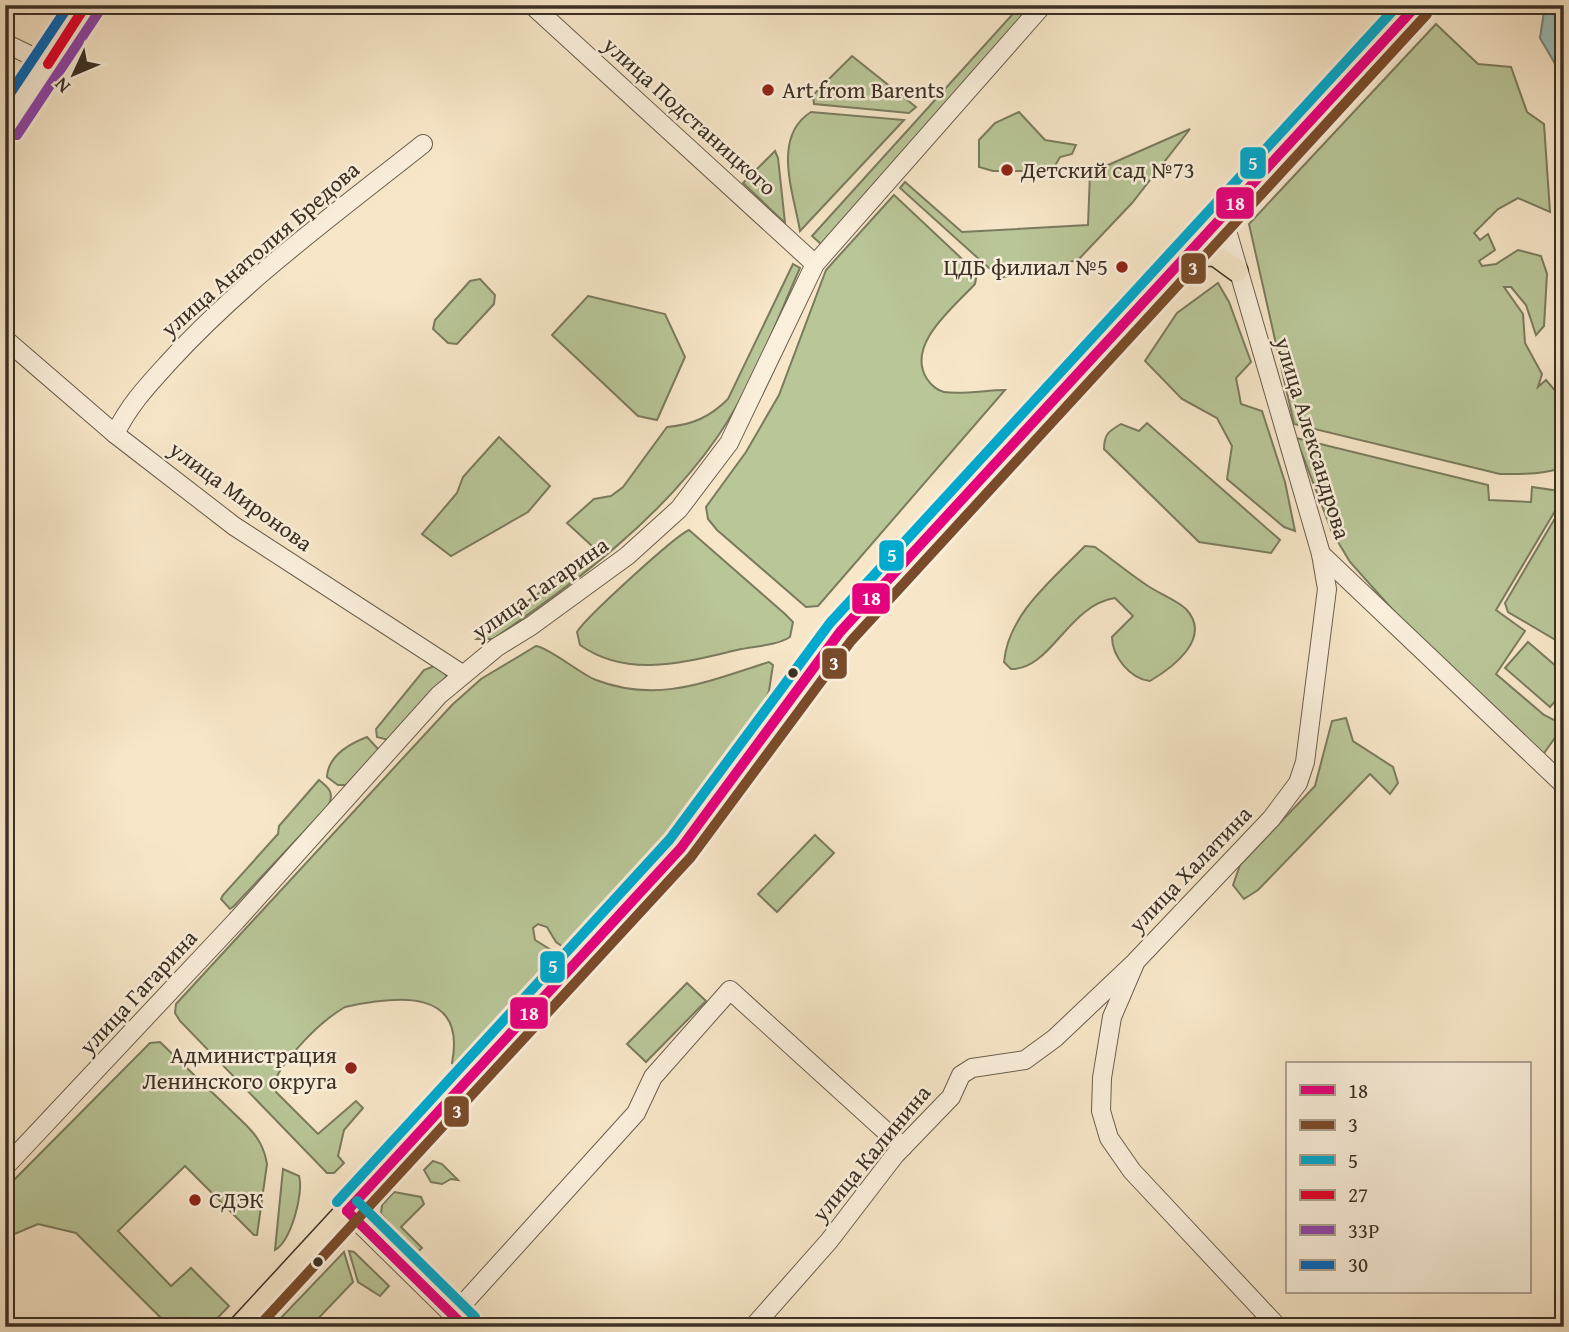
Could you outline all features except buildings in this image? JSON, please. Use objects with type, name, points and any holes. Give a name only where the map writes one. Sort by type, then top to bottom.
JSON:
[{"type":"main road","points":[[239,1327],[681,848],[840,632],[1417,5]]},
{"type":"main road","points":[[1188,256],[1215,255],[1237,271]]},
{"type":"street","points":[[5,127],[86,5]]},
{"type":"street","name":"улица Подстаницкого","points":[[532,5],[816,264]]},
{"type":"street","name":"улица Гагарина","points":[[5,1167],[236,922],[369,775],[414,720],[462,674],[627,556],[695,491],[729,443],[816,264],[1043,5]]},
{"type":"street","points":[[5,43],[48,64]]},
{"type":"street","name":"улица Анатолия Бредова","points":[[115,433],[127,408],[195,334],[309,234],[423,144]]},
{"type":"street","name":"улица Александрова","points":[[1223,218],[1321,554],[1564,785]]},
{"type":"street","name":"улица Миронова","points":[[5,339],[115,433],[243,532],[462,674]]},
{"type":"street","name":"улица Халатина","points":[[1278,1327],[1159,1204],[1109,1138],[1101,1111],[1102,1078],[1112,1017],[1136,961],[1271,819],[1298,783],[1305,762],[1327,589],[1321,554]]},
{"type":"street","name":"улица Калинина","points":[[753,1327],[830,1241],[903,1147],[951,1097],[961,1075],[972,1068],[1025,1060],[1055,1038],[1136,961]]},
{"type":"street","points":[[347,1211],[459,1321],[636,1114],[653,1077],[730,990],[903,1147]]},
{"type":"green space","points":[[1021,5],[1032,5],[821,244],[812,236]]},
{"type":"green space","points":[[1436,24],[1478,64],[1511,67],[1527,112],[1544,124],[1550,212],[1518,198],[1498,209],[1474,233],[1480,240],[1488,234],[1495,250],[1479,261],[1482,266],[1496,264],[1518,250],[1541,256],[1547,274],[1544,326],[1536,335],[1526,305],[1511,287],[1504,287],[1523,314],[1525,343],[1542,374],[1538,387],[1546,380],[1564,401],[1564,467],[1556,470],[1532,474],[1500,474],[1294,424],[1249,224]]},
{"type":"green space","points":[[852,56],[916,107],[909,113],[814,104],[813,96]]},
{"type":"green space","points":[[811,112],[904,120],[800,231],[790,184],[788,151],[799,123]]},
{"type":"green space","points":[[1019,112],[1045,140],[1076,145],[1072,154],[1060,157],[1052,171],[993,171],[979,167],[979,140],[995,123]]},
{"type":"green space","points":[[1190,129],[1132,203],[1078,260],[1000,278],[900,188],[905,182],[962,232],[1088,225],[1090,173]]},
{"type":"green space","points":[[775,151],[778,158],[785,223],[743,183]]},
{"type":"green space","points":[[894,195],[977,273],[975,284],[945,315],[927,340],[922,353],[922,366],[927,379],[944,392],[1005,390],[818,606],[806,607],[717,530],[708,519],[706,507],[746,452],[779,395],[826,270]]},
{"type":"green space","points":[[793,264],[800,268],[753,375],[731,416],[695,466],[643,522],[585,572],[493,639],[477,639],[583,560],[592,546],[567,523],[594,499],[611,496],[623,487],[667,427],[700,419],[728,399]]},
{"type":"green space","points":[[480,279],[495,295],[494,304],[457,344],[448,343],[433,329],[435,320],[470,281]]},
{"type":"green space","points":[[1218,283],[1229,302],[1251,362],[1236,378],[1241,404],[1262,411],[1285,482],[1295,531],[1284,527],[1227,479],[1232,446],[1217,418],[1182,399],[1145,361],[1177,313]]},
{"type":"green space","points":[[588,296],[665,314],[685,357],[657,420],[638,416],[552,335]]},
{"type":"green space","points":[[1147,423],[1280,540],[1271,553],[1199,542],[1104,449],[1106,436],[1117,426],[1121,424],[1139,431]]},
{"type":"green space","points":[[499,437],[550,486],[528,512],[451,556],[422,534],[457,493],[463,477]]},
{"type":"green space","points":[[1296,438],[1488,485],[1489,500],[1531,502],[1532,487],[1559,491],[1561,501],[1496,610],[1525,631],[1496,674],[1544,715],[1564,725],[1542,756],[1400,618],[1350,562],[1332,532]]},
{"type":"green space","points":[[1564,503],[1564,645],[1508,612],[1505,603]]},
{"type":"green space","points":[[689,530],[793,622],[790,637],[772,644],[657,665],[617,662],[580,645],[577,632],[584,624],[612,595]]},
{"type":"green space","points":[[1085,546],[1095,547],[1148,586],[1182,606],[1193,620],[1195,631],[1186,651],[1169,668],[1150,681],[1129,671],[1115,652],[1112,637],[1133,616],[1115,598],[1099,603],[1085,612],[1049,649],[1025,667],[1011,669],[1004,662],[1007,645],[1023,613],[1034,598]]},
{"type":"green space","points":[[1528,642],[1564,673],[1564,691],[1550,707],[1505,668]]},
{"type":"green space","points":[[536,646],[596,680],[641,690],[683,687],[769,662],[773,665],[769,691],[760,711],[687,812],[631,878],[563,947],[556,942],[547,927],[538,924],[533,928],[535,940],[551,950],[553,957],[455,1067],[452,1063],[454,1038],[449,1021],[438,1009],[423,1002],[405,1000],[385,1000],[345,1007],[325,1021],[296,1050],[274,1081],[276,1092],[318,1134],[356,1101],[363,1108],[344,1130],[338,1156],[344,1163],[334,1173],[327,1173],[180,1021],[175,1013],[176,1004],[452,705],[481,679]]},
{"type":"green space","points":[[437,665],[447,676],[388,740],[377,737],[376,729],[424,670]]},
{"type":"green space","points":[[1346,718],[1353,741],[1393,767],[1398,783],[1390,794],[1370,774],[1258,890],[1244,899],[1233,885],[1240,865],[1315,786],[1332,721]]},
{"type":"green space","points":[[367,737],[379,750],[346,785],[338,785],[327,777],[335,757],[353,743]]},
{"type":"green space","points":[[319,780],[330,791],[329,805],[230,909],[221,899],[223,895],[278,834],[279,826]]},
{"type":"green space","points":[[815,835],[834,853],[777,912],[758,894]]},
{"type":"green space","points":[[687,983],[706,1001],[646,1062],[627,1044]]},
{"type":"green space","points":[[160,1042],[250,1129],[262,1147],[267,1164],[257,1235],[185,1166],[118,1231],[171,1286],[191,1268],[229,1306],[209,1327],[170,1327],[76,1233],[38,1224],[5,1238],[5,1189],[150,1043]]},
{"type":"green space","points":[[433,1161],[442,1164],[458,1180],[451,1179],[442,1184],[431,1182],[424,1170]]},
{"type":"green space","points":[[283,1169],[299,1176],[300,1193],[291,1227],[275,1250]]},
{"type":"green space","points":[[394,1192],[421,1197],[424,1204],[401,1227],[422,1248],[416,1253],[381,1214],[382,1205]]},
{"type":"green space","points":[[337,1242],[342,1246],[267,1327],[257,1326]]},
{"type":"green space","points":[[349,1251],[354,1252],[389,1286],[380,1296],[358,1282]]},
{"type":"green space","points":[[344,1252],[353,1282],[312,1325],[276,1323]]},
{"type":"water","points":[[1545,5],[1564,5],[1564,79],[1540,38]]},
{"type":"transit line","name":"30","points":[[5,101],[69,5]]},
{"type":"transit line","name":"27","points":[[48,64],[86,5]]},
{"type":"transit line","name":"5","points":[[337,1202],[670,839],[830,623],[1398,5]]},
{"type":"transit line","name":"18","points":[[347,1211],[681,848],[840,632],[1417,5]]},
{"type":"transit line","name":"33Р","points":[[17,135],[98,13]]},
{"type":"transit line","name":"3","points":[[258,1327],[691,857],[851,641],[1427,14]]},
{"type":"transit line","name":"5","points":[[357,1201],[475,1317]]},
{"type":"transit line","name":"18","points":[[347,1211],[465,1327]]},
{"type":"place","name":"Art from Barents","points":[[768,90]]},
{"type":"place","name":"Детский сад №73","points":[[1007,170]]},
{"type":"place","name":"ЦДБ филиал №5","points":[[1122,267]]},
{"type":"place","name":"Администрация Ленинского округа","points":[[351,1068]]},
{"type":"place","name":"СДЭК","points":[[195,1200]]}]
